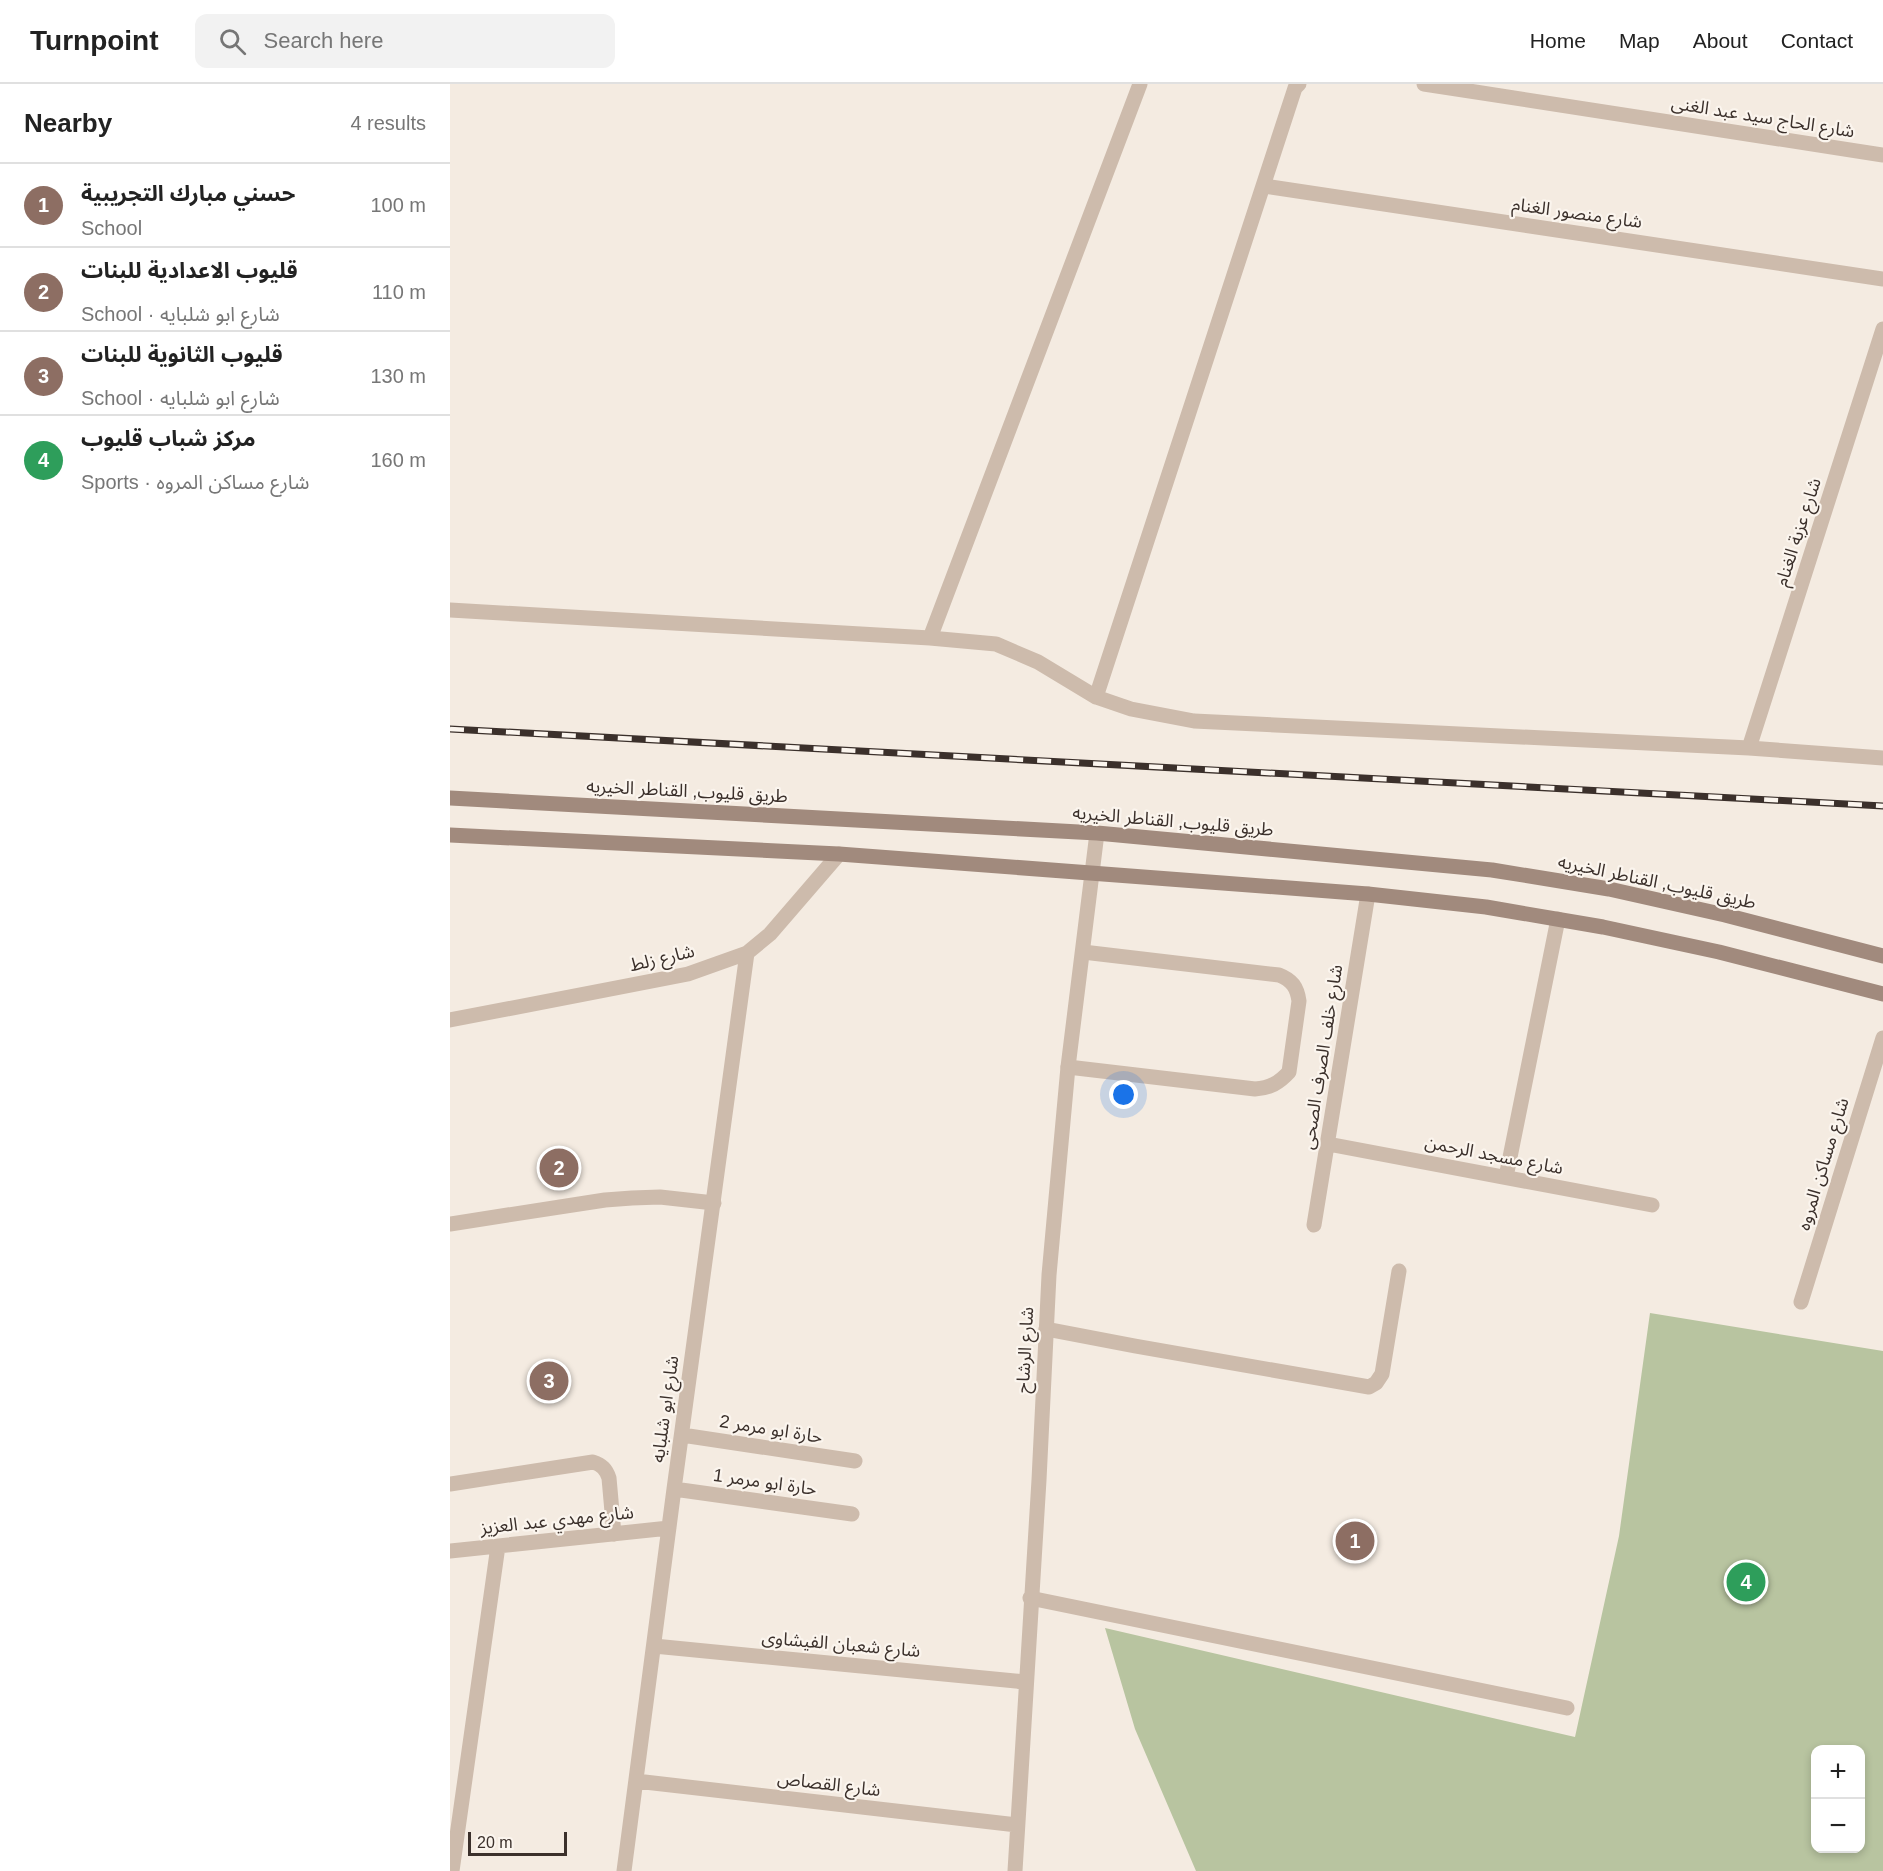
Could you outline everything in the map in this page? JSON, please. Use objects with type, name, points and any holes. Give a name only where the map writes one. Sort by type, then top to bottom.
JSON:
[{"type":"main road","name":"طريق قليوب, القناطر الخيريه","points":[[450,798],[1097,833],[1504,872],[1609,889],[1725,915],[1883,956]]},
{"type":"main road","points":[[450,835],[839,854],[1368,894],[1486,907],[1603,927],[1719,952],[1883,994]]},
{"type":"street","points":[[930,638],[1140,84]]},
{"type":"street","points":[[1096,697],[1295,88],[1299,84]]},
{"type":"street","name":"شارع الحاج سيد عبد الغنى","points":[[1424,84],[1883,156]]},
{"type":"street","name":"شارع منصور الغنام","points":[[1264,186],[1883,279]]},
{"type":"street","name":"شارع عزبة الغنام","points":[[1749,748],[1883,329]]},
{"type":"street","points":[[450,610],[930,638],[996,644],[1038,662],[1096,697],[1131,709],[1194,721],[1749,748],[1883,758]]},
{"type":"street","name":"شارع الرشاح","points":[[1015,1871],[1049,1275],[1068,1067],[1097,833]]},
{"type":"street","name":"شارع زلط","points":[[450,1020],[688,974],[747,953],[770,934],[839,854]]},
{"type":"street","name":"شارع خلف الصرف الصحى","points":[[1314,1226],[1368,894]]},
{"type":"street","points":[[1506,1178],[1558,920]]},
{"type":"street","points":[[1068,1067],[1255,1089],[1265,1088],[1283,1080],[1289,1072],[1299,1001],[1298,991],[1292,982],[1279,975],[1083,952]]},
{"type":"street","name":"شارع ابو شلبايه","points":[[624,1871],[747,953]]},
{"type":"street","name":"شارع مساكن المروه","points":[[1801,1302],[1883,1038]]},
{"type":"street","name":"شارع مسجد الرحمن","points":[[1328,1144],[1652,1205]]},
{"type":"street","points":[[450,1224],[605,1200],[660,1197],[714,1203]]},
{"type":"street","points":[[1046,1329],[1369,1387],[1376,1383],[1382,1374],[1399,1271]]},
{"type":"street","name":"حارة ابو مرمر 2","points":[[682,1435],[855,1461]]},
{"type":"street","points":[[450,1484],[593,1462],[606,1470],[609,1478],[614,1534]]},
{"type":"street","name":"حارة ابو مرمر 1","points":[[674,1489],[852,1514]]},
{"type":"street","name":"شارع مهدي عبد العزيز","points":[[450,1551],[669,1528]]},
{"type":"street","points":[[452,1871],[498,1546]]},
{"type":"street","points":[[1030,1598],[1567,1708]]},
{"type":"street","name":"شارع شعبان الفيشاوى","points":[[654,1646],[1025,1682]]},
{"type":"street","name":"شارع القصاص","points":[[636,1781],[1017,1825]]},
{"type":"green space","points":[[1650,1313],[1883,1351],[1883,1871],[1196,1871],[1135,1729],[1105,1628],[1575,1737],[1619,1536]]},
{"type":"railway","points":[[450,729],[1883,806]]},
{"type":"place","name":"قليوب الاعدادية للبنات","points":[[559,1168]]},
{"type":"place","name":"قليوب الثانوية للبنات","points":[[549,1381]]},
{"type":"place","name":"حسني مبارك التجريبية","points":[[1355,1541]]},
{"type":"place","name":"مركز شباب قليوب","points":[[1746,1582]]}]
